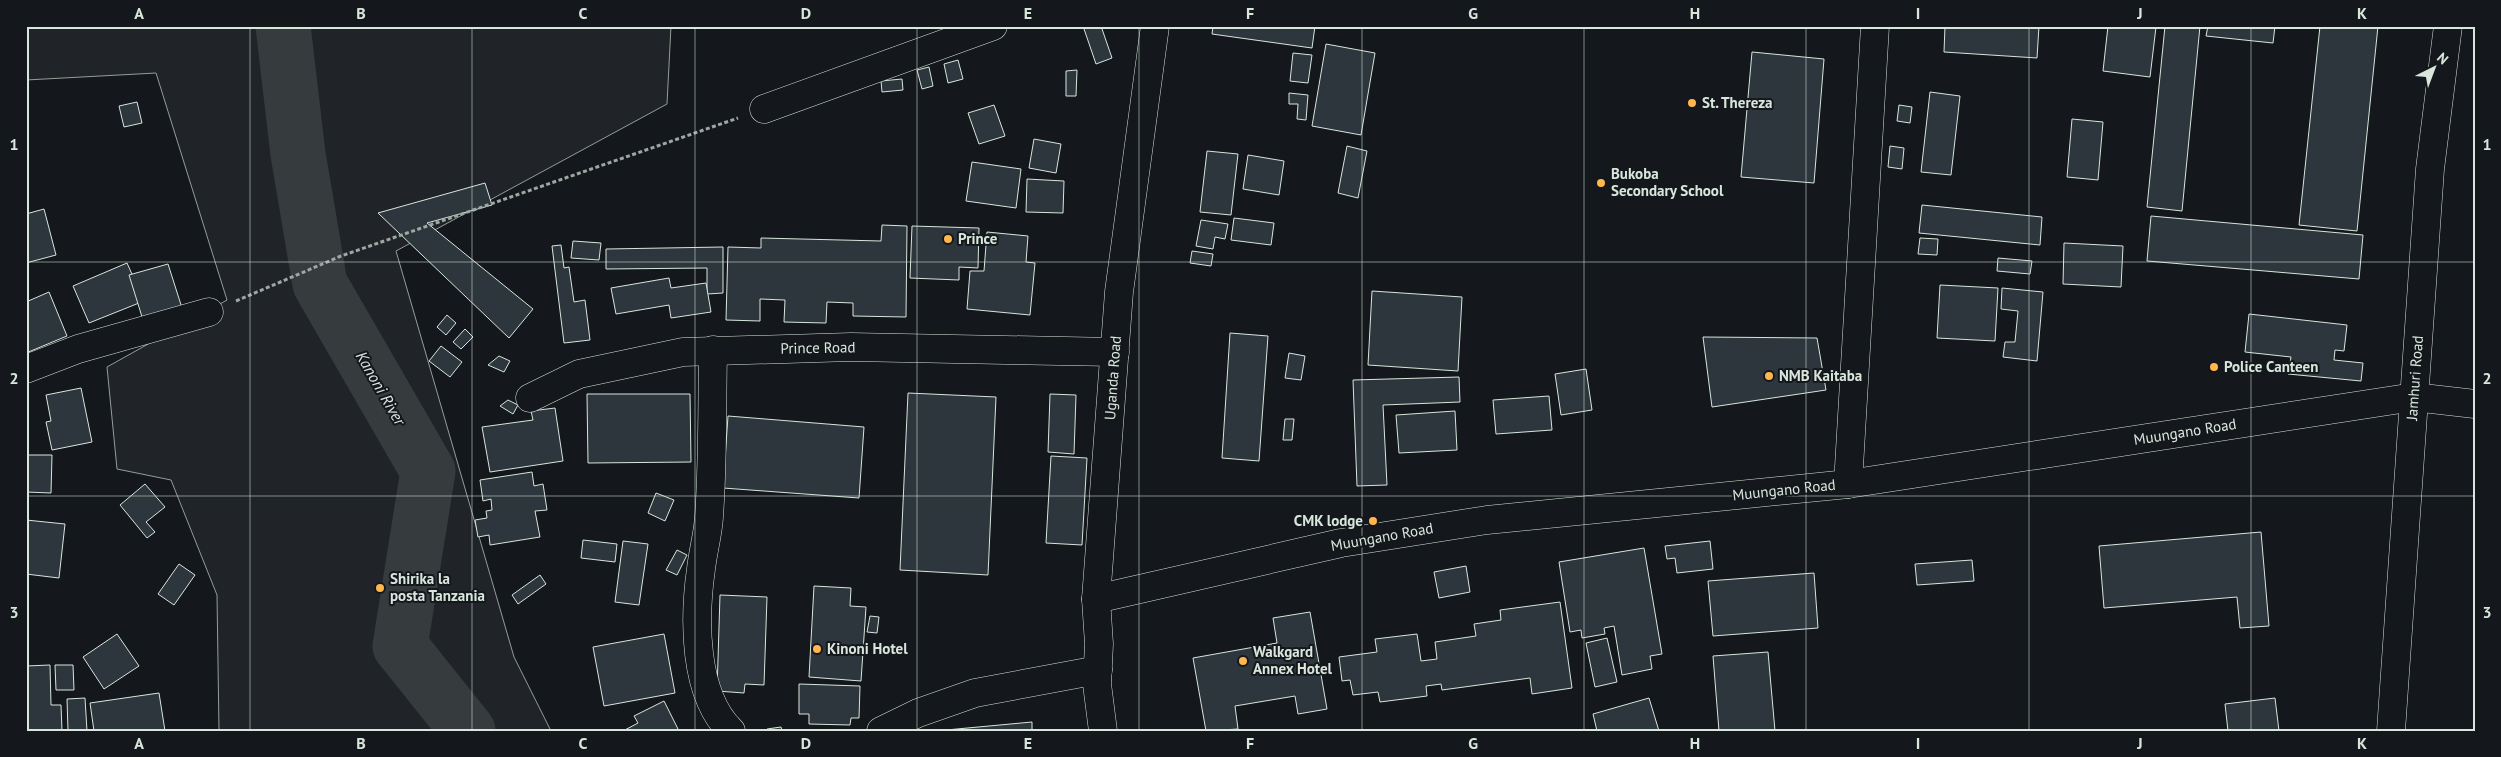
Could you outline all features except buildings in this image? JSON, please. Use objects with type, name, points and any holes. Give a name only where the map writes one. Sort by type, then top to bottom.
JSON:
[{"type":"street","points":[[764,108],[993,26]]},
{"type":"street","name":"Uganda Road","points":[[1103,731],[1097,684],[1099,644],[1096,599],[1119,292],[1155,26]]},
{"type":"street","points":[[1848,484],[1875,26]]},
{"type":"street","name":"Jamhuri Road","points":[[2391,731],[2430,169],[2448,26]]},
{"type":"street","points":[[26,369],[78,349],[209,312]]},
{"type":"street","name":"Prince Road","points":[[530,398],[579,374],[683,352],[851,347],[1115,352]]},
{"type":"street","points":[[713,350],[709,518],[700,569],[696,625],[708,696],[721,721],[731,731]]},
{"type":"street","name":"Muungano Road","points":[[1096,599],[1341,543],[1487,520],[1848,484],[2414,397],[2475,404]]},
{"type":"street","points":[[881,731],[918,714],[975,693],[1098,670]]},
{"type":"path","points":[[209,312],[341,256],[764,108]]},
{"type":"shaded area","points":[[26,26],[671,26],[667,104],[396,251],[514,657],[551,731],[219,731],[217,595],[171,480],[117,469],[107,367],[227,300],[156,73],[26,80]]},
{"type":"waterway","name":"Kanoni River","points":[[283,26],[298,154],[320,284],[428,471],[400,646],[468,731]]},
{"type":"place","name":"St. Thereza","points":[[1692,103]]},
{"type":"place","name":"Bukoba Secondary School","points":[[1601,183]]},
{"type":"place","name":"Prince","points":[[948,239]]},
{"type":"place","name":"Police Canteen","points":[[2214,367]]},
{"type":"place","name":"NMB Kaitaba","points":[[1769,376]]},
{"type":"place","name":"CMK lodge","points":[[1373,521]]},
{"type":"place","name":"Shirika la posta Tanzania","points":[[380,588]]},
{"type":"place","name":"Kinoni Hotel","points":[[817,649]]},
{"type":"place","name":"Walkgard Annex Hotel","points":[[1243,661]]}]
